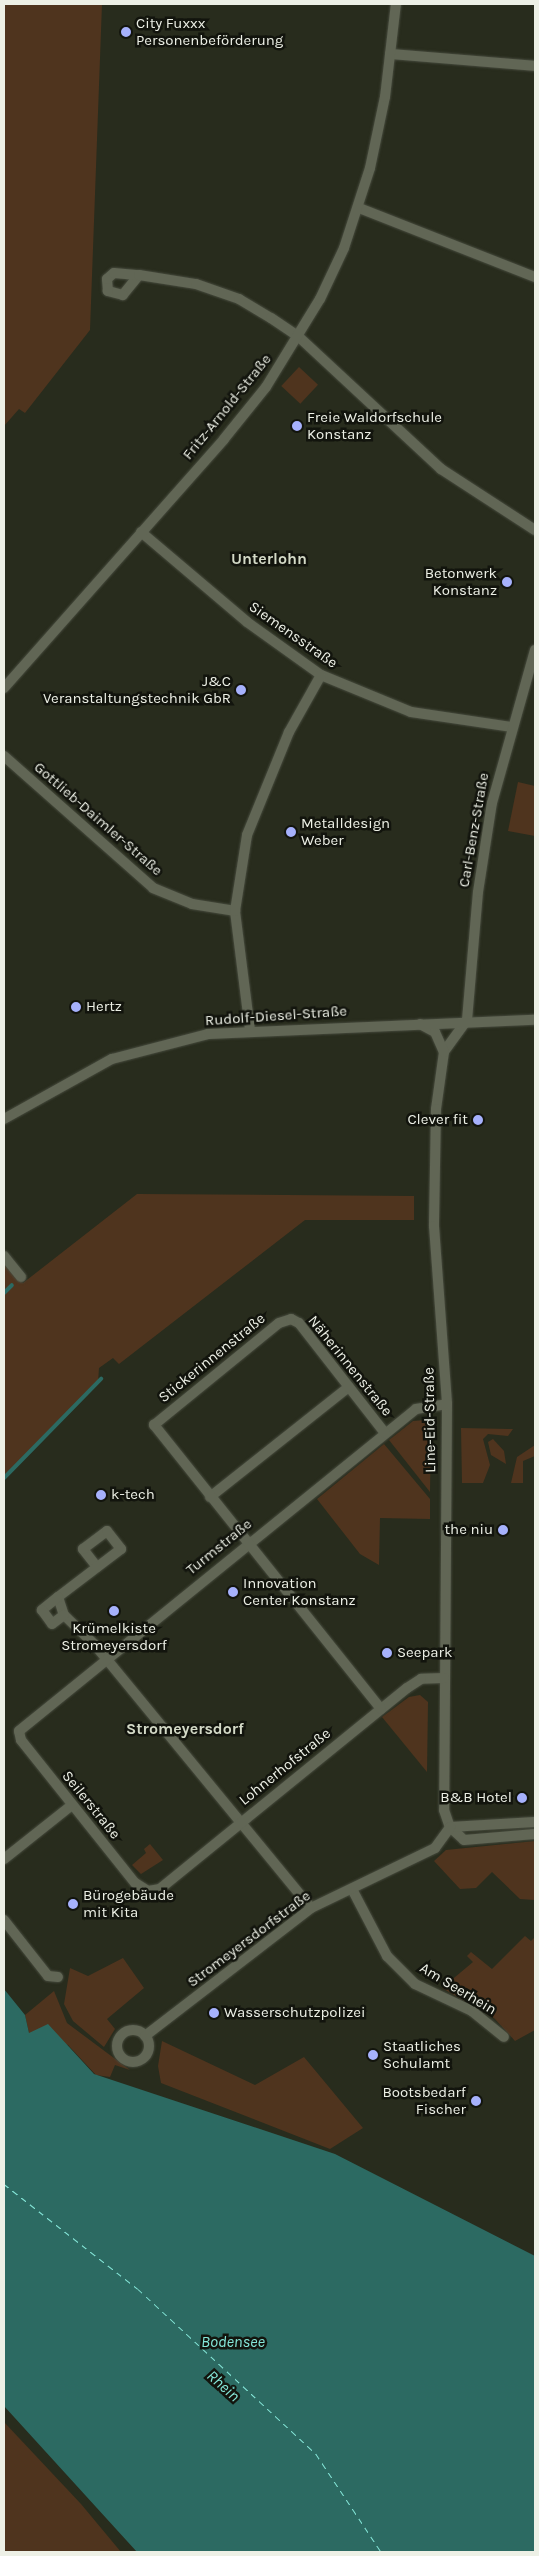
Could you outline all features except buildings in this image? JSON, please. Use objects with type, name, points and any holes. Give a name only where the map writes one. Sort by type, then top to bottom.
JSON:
[{"type":"street","name":"Fritz-Arnold-Straße","points":[[4,688],[254,402],[299,337],[344,248],[359,208],[381,120],[396,4]]},
{"type":"street","points":[[390,54],[535,66]]},
{"type":"street","points":[[359,208],[535,277]]},
{"type":"street","points":[[139,275],[220,290],[299,337],[440,469],[535,530]]},
{"type":"street","name":"Siemensstraße","points":[[141,532],[247,622],[321,675],[411,712],[511,727]]},
{"type":"street","name":"Carl-Benz-Straße","points":[[467,1020],[478,892],[492,803],[511,727],[535,650]]},
{"type":"street","points":[[250,1030],[235,911],[247,835],[259,797],[321,675]]},
{"type":"street","name":"Gottlieb-Daimler-Straße","points":[[4,756],[153,888],[192,904],[235,911]]},
{"type":"street","name":"Rudolf-Diesel-Straße","points":[[4,1119],[112,1059],[173,1041],[250,1030],[467,1020],[535,1020]]},
{"type":"street","name":"Line-Eid-Straße","points":[[450,1827],[443,1798],[447,1404],[434,1226],[436,1109],[444,1052],[467,1020]]},
{"type":"street","points":[[419,1023],[435,1032],[444,1052]]},
{"type":"street","points":[[4,1256],[21,1278]]},
{"type":"street","name":"Näherinnenstraße","points":[[291,1319],[298,1323],[385,1433]]},
{"type":"street","name":"Stickerinnenstraße","points":[[210,1498],[154,1425],[279,1322],[291,1319]]},
{"type":"street","points":[[349,1387],[210,1498],[381,1709]]},
{"type":"street","name":"Turmstraße","points":[[19,1731],[105,1658],[416,1409],[447,1404]]},
{"type":"street","points":[[64,1615],[52,1624],[42,1610],[98,1567]]},
{"type":"street","points":[[58,1598],[64,1615],[105,1658],[238,1824],[311,1908]]},
{"type":"street","name":"Lohnerhofstraße","points":[[148,1891],[160,1889],[238,1824],[421,1679],[444,1678]]},
{"type":"street","name":"Seilerstraße","points":[[19,1731],[21,1740],[72,1805],[135,1883],[148,1891]]},
{"type":"street","points":[[4,1859],[72,1805]]},
{"type":"street","points":[[450,1827],[535,1822]]},
{"type":"street","points":[[450,1827],[464,1840],[535,1834]]},
{"type":"street","name":"Stromeyersdorfstraße","points":[[145,2036],[311,1908],[435,1848],[450,1827]]},
{"type":"street","name":"Am Seerhein","points":[[352,1889],[387,1956],[408,1977],[472,2012],[504,2036]]},
{"type":"street","points":[[4,1920],[48,1976],[58,1977]]},
{"type":"shaded area","points":[[4,4],[102,4],[90,330],[25,413],[19,409],[4,426]]},
{"type":"shaded area","points":[[299,367],[318,385],[300,404],[281,386]]},
{"type":"shaded area","points":[[518,782],[535,786],[535,836],[508,831]]},
{"type":"shaded area","points":[[137,1194],[414,1196],[414,1220],[305,1220],[119,1364],[113,1358],[99,1368],[98,1383],[4,1477],[4,1262],[23,1283]]},
{"type":"shaded area","points":[[425,1420],[431,1425],[430,1492],[389,1440],[413,1421]]},
{"type":"shaded area","points":[[461,1428],[513,1429],[508,1436],[488,1434],[483,1439],[490,1465],[483,1483],[462,1483]]},
{"type":"shaded area","points":[[493,1439],[504,1451],[506,1464],[491,1455],[488,1442]]},
{"type":"shaded area","points":[[384,1444],[430,1499],[430,1519],[380,1518],[379,1565],[360,1554],[317,1499]]},
{"type":"shaded area","points":[[535,1445],[535,1456],[523,1461],[523,1483],[511,1483],[517,1457]]},
{"type":"shaded area","points":[[420,1695],[428,1702],[427,1772],[382,1717],[409,1697]]},
{"type":"shaded area","points":[[535,1841],[535,1900],[520,1899],[492,1872],[476,1888],[460,1889],[434,1861],[446,1850]]},
{"type":"shaded area","points":[[150,1844],[163,1860],[141,1874],[132,1865],[146,1853],[144,1849]]},
{"type":"shaded area","points":[[525,1936],[531,1941],[535,1937],[535,2030],[515,2041],[494,2018],[442,1988],[473,1962],[467,1956],[471,1952],[492,1969]]},
{"type":"shaded area","points":[[123,1958],[144,1988],[107,2019],[115,2029],[104,2047],[73,2021],[64,2004],[70,1968],[88,1976]]},
{"type":"shaded area","points":[[54,1991],[67,2023],[130,2070],[115,2065],[110,2077],[96,2075],[68,2045],[29,2033],[25,2015]]},
{"type":"shaded area","points":[[162,2041],[255,2085],[304,2057],[363,2128],[330,2149],[161,2083],[158,2066]]},
{"type":"shaded area","points":[[4,2422],[81,2504],[121,2552],[4,2552]]},
{"type":"water","name":"Bodensee","points":[[4,1989],[25,2015],[29,2033],[48,2024],[94,2074],[335,2154],[535,2256],[535,2552],[137,2552],[4,2406]]},
{"type":"waterway","points":[[4,1293],[12,1285]]},
{"type":"waterway","points":[[4,1478],[101,1379]]},
{"type":"ferry route","points":[[4,2184],[138,2289],[316,2454],[381,2552]]},
{"type":"place","name":"City Fuxxx Personenbeförderung","points":[[126,32]]},
{"type":"place","name":"Freie Waldorfschule Konstanz","points":[[297,426]]},
{"type":"place","name":"Betonwerk Konstanz","points":[[507,582]]},
{"type":"place","name":"J&C Veranstaltungstechnik GbR","points":[[241,690]]},
{"type":"place","name":"Metalldesign Weber","points":[[291,832]]},
{"type":"place","name":"Hertz","points":[[76,1007]]},
{"type":"place","name":"Clever fit","points":[[478,1120]]},
{"type":"place","name":"k-tech","points":[[101,1495]]},
{"type":"place","name":"the niu","points":[[503,1530]]},
{"type":"place","name":"Innovation Center Konstanz","points":[[233,1592]]},
{"type":"place","name":"Krümelkiste Stromeyersdorf","points":[[114,1611]]},
{"type":"place","name":"Seepark","points":[[387,1653]]},
{"type":"place","name":"B&B Hotel","points":[[522,1798]]},
{"type":"place","name":"Bürogebäude mit Kita","points":[[73,1904]]},
{"type":"place","name":"Wasserschutzpolizei","points":[[214,2013]]},
{"type":"place","name":"Staatliches Schulamt","points":[[373,2055]]},
{"type":"place","name":"Bootsbedarf Fischer","points":[[476,2101]]},
{"type":"district","name":"Unterlohn","points":[[269,559]]},
{"type":"district","name":"Stromeyersdorf","points":[[185,1729]]},
{"type":"water label","name":"Rhein","points":[[223,2386]]}]
